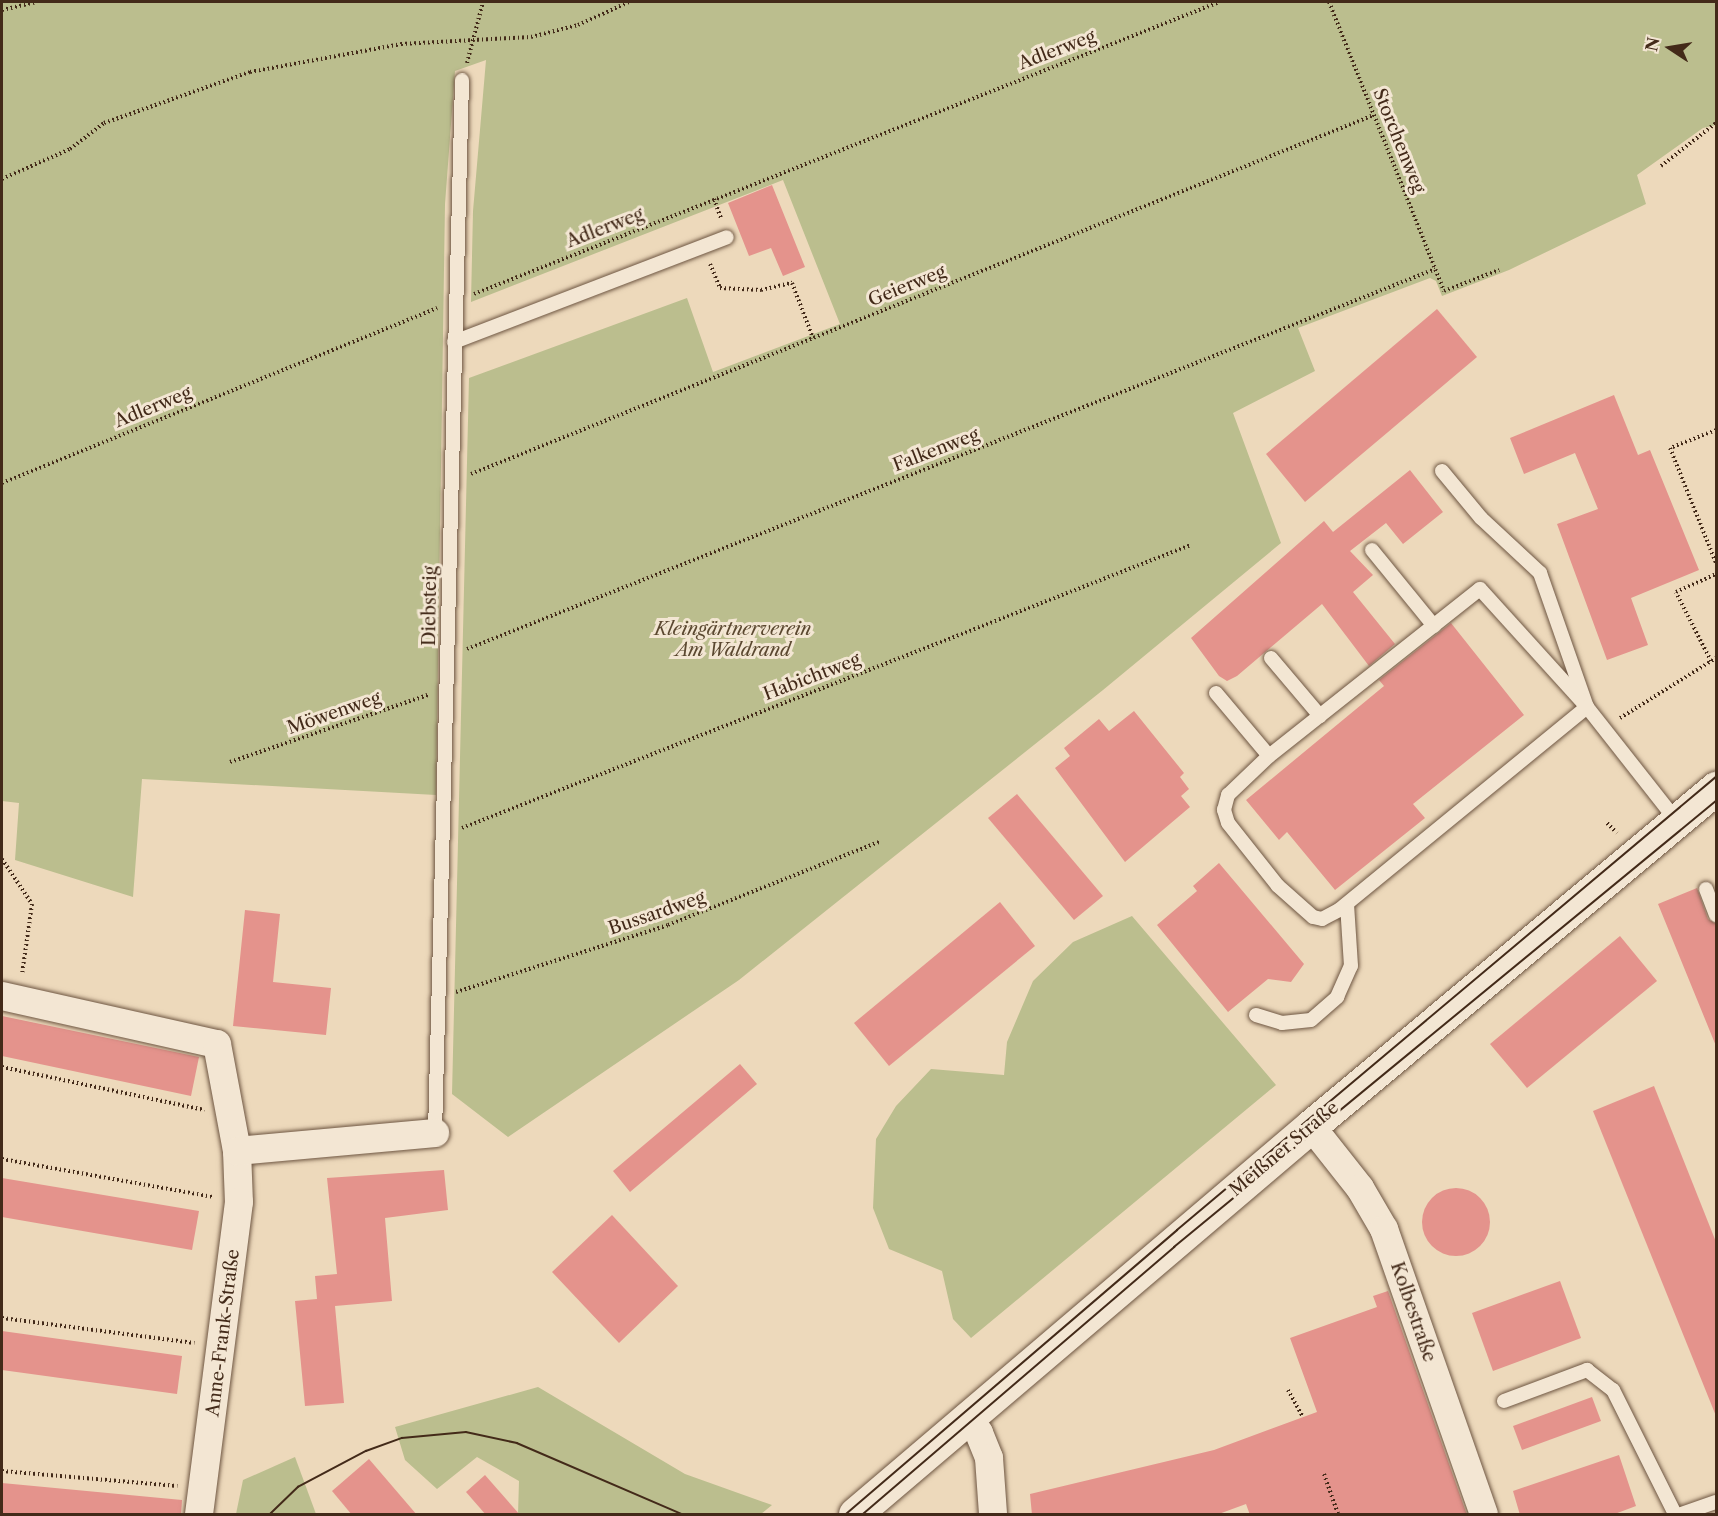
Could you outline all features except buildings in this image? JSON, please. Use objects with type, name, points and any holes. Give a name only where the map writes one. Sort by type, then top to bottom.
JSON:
[{"type":"main road","name":"Meißner Straße","points":[[855,1515],[1311,1126],[1716,788]]},
{"type":"street","name":"Anne-Frank-Straße","points":[[10,998],[217,1044],[237,1151],[239,1202],[201,1501]]},
{"type":"street","name":"Kolbestraße","points":[[1311,1126],[1360,1188],[1384,1229],[1484,1515]]},
{"type":"street","points":[[237,1151],[435,1133]]},
{"type":"street","points":[[968,1417],[979,1433],[989,1458],[993,1515]]},
{"type":"lane","name":"Diebsteig","points":[[435,1133],[440,998],[454,301],[462,80]]},
{"type":"lane","points":[[454,342],[727,237]]},
{"type":"lane","points":[[1442,471],[1481,518],[1540,573],[1587,707]]},
{"type":"lane","points":[[1372,550],[1434,626]]},
{"type":"lane","points":[[1587,707],[1347,904],[1322,919],[1306,913],[1278,886],[1228,823],[1224,810],[1228,795],[1269,756],[1480,589],[1587,707],[1605,727],[1676,820]]},
{"type":"lane","points":[[1270,658],[1320,716]]},
{"type":"lane","points":[[1216,693],[1269,756]]},
{"type":"lane","points":[[1706,889],[1716,915]]},
{"type":"lane","points":[[1256,1015],[1282,1023],[1311,1020],[1337,997],[1351,966],[1347,904]]},
{"type":"lane","points":[[1504,1401],[1587,1370],[1613,1390],[1675,1515]]},
{"type":"lane","points":[[1681,1515],[1716,1502]]},
{"type":"path","points":[[2,10],[36,2]]},
{"type":"path","points":[[462,80],[475,39],[483,2]]},
{"type":"path","points":[[2,179],[70,148],[104,123],[249,72],[401,44],[540,35],[578,26],[629,2]]},
{"type":"path","name":"Adlerweg","points":[[2,483],[454,301],[1219,2]]},
{"type":"path","name":"Storchenweg","points":[[1329,2],[1444,291],[1499,270]]},
{"type":"path","name":"Geierweg","points":[[451,482],[1374,115]]},
{"type":"path","points":[[1660,166],[1716,123]]},
{"type":"path","points":[[703,246],[720,288],[761,290],[792,283],[813,338]]},
{"type":"path","name":"Falkenweg","points":[[447,657],[1435,268]]},
{"type":"path","points":[[1716,430],[1670,448],[1716,563]]},
{"type":"path","name":"Habichtweg","points":[[443,835],[1191,545]]},
{"type":"path","points":[[1711,661],[1676,592],[1716,574]]},
{"type":"path","points":[[1605,727],[1716,658]]},
{"type":"path","name":"Möwenweg","points":[[230,762],[446,689]]},
{"type":"path","name":"Bussardweg","points":[[440,998],[668,925],[879,842]]},
{"type":"path","points":[[2,859],[32,904],[10,998]]},
{"type":"path","points":[[2,1067],[231,1116]]},
{"type":"path","points":[[2,1159],[239,1202]]},
{"type":"path","points":[[2,1318],[221,1347]]},
{"type":"path","points":[[1288,1390],[1303,1417]]},
{"type":"path","points":[[2,1471],[201,1501]]},
{"type":"path","points":[[1324,1474],[1338,1515]]},
{"type":"green space","name":"Kleingärtnerverein Am Waldrand","points":[[2,2],[1716,2],[1716,125],[1703,128],[1637,175],[1646,204],[1509,270],[1442,296],[1436,281],[1430,278],[1298,328],[1315,371],[1233,413],[1281,543],[1103,690],[739,980],[508,1137],[452,1094],[469,378],[687,298],[713,372],[840,324],[783,180],[471,302],[473,211],[486,60],[455,71],[445,204],[436,795],[142,779],[133,897],[15,860],[19,803],[2,801]]},
{"type":"green space","points":[[1132,916],[1276,1085],[971,1338],[953,1319],[942,1271],[889,1249],[873,1208],[876,1139],[896,1106],[931,1069],[1004,1075],[1007,1042],[1033,981],[1073,942]]},
{"type":"green space","points":[[538,1387],[685,1474],[772,1505],[761,1514],[518,1514],[519,1481],[477,1457],[437,1489],[405,1460],[395,1427]]},
{"type":"green space","points":[[295,1457],[316,1514],[236,1514],[243,1480]]},
{"type":"tram line","points":[[846,1514],[1177,1230],[1716,777]]},
{"type":"tram line","points":[[863,1514],[1174,1247],[1716,801]]},
{"type":"tram line","points":[[270,1514],[298,1487],[366,1451],[402,1438],[466,1432],[517,1443],[682,1514]]}]
